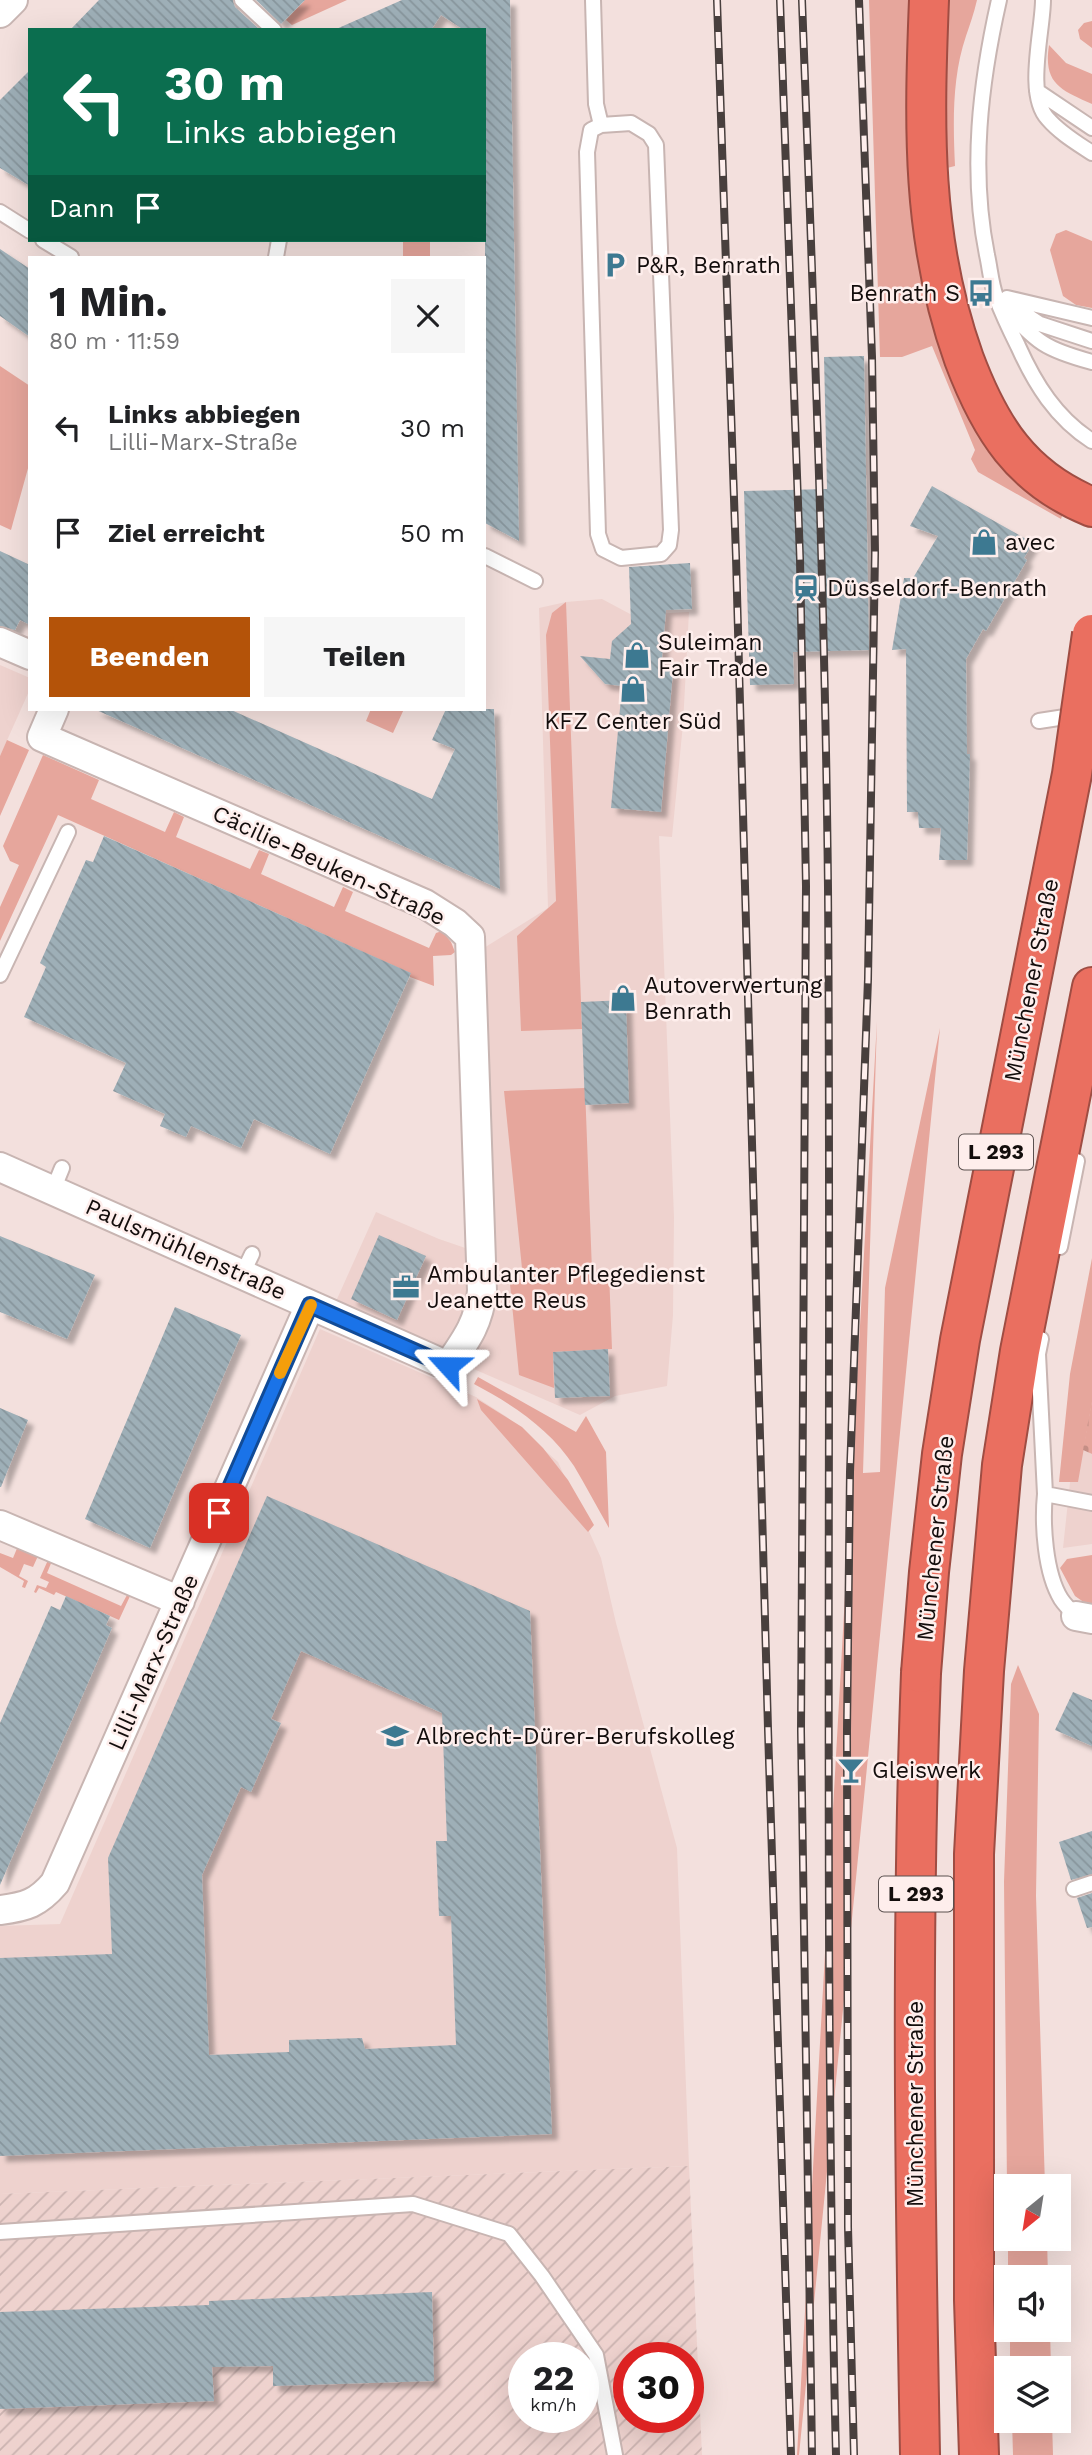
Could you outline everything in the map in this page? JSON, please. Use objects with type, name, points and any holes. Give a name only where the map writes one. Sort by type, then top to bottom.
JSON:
[{"type":"highway","points":[[929,0],[925,103],[929,192],[936,259],[952,324],[976,391],[1015,455],[1035,475],[1055,489],[1092,507]]},
{"type":"highway","name":"Münchener Straße","points":[[920,2455],[914,2115],[916,1794],[921,1673],[942,1454],[960,1340],[1072,774],[1092,634]]},
{"type":"highway","name":"L 293","points":[[979,2455],[974,2300],[974,1882],[984,1671],[1002,1465],[1016,1376],[1040,1240],[1092,987]]},
{"type":"street","points":[[0,13],[13,0]]},
{"type":"street","points":[[0,642],[28,654]]},
{"type":"street","name":"Cäcilie-Beuken-Straße","points":[[53,711],[42,737],[425,904],[455,923],[470,937],[482,1291],[480,1311],[475,1323],[448,1366]]},
{"type":"street","name":"Paulsmühlenstraße","points":[[0,1167],[57,1179],[247,1265],[310,1305],[448,1366]]},
{"type":"street","name":"Lilli-Marx-Straße","points":[[0,1910],[27,1906],[44,1897],[55,1883],[310,1305]]},
{"type":"street","points":[[0,1525],[180,1601]]},
{"type":"lane","points":[[242,0],[272,28]]},
{"type":"lane","points":[[593,0],[596,104],[601,125]]},
{"type":"lane","points":[[999,0],[982,91],[978,155],[980,217],[995,295],[1031,375],[1052,407],[1078,432],[1092,441]]},
{"type":"lane","points":[[1043,0],[1037,53],[1037,91],[1045,117],[1092,153]]},
{"type":"lane","points":[[1037,91],[1092,128]]},
{"type":"lane","points":[[631,124],[649,134],[656,145],[671,530],[666,548],[655,556],[616,557],[603,549],[598,534],[587,152],[591,130],[601,125],[631,124]]},
{"type":"lane","points":[[0,212],[28,230]]},
{"type":"lane","points":[[46,242],[69,256]]},
{"type":"lane","points":[[995,295],[1092,318]]},
{"type":"lane","points":[[995,295],[1040,324],[1092,341]]},
{"type":"lane","points":[[995,295],[1022,327],[1040,343],[1092,362]]},
{"type":"lane","points":[[486,556],[535,581]]},
{"type":"lane","points":[[1039,721],[1065,717],[1092,725]]},
{"type":"lane","points":[[0,975],[68,832]]},
{"type":"lane","points":[[1056,1267],[1081,1140]]},
{"type":"lane","points":[[1045,1321],[1038,1354],[1045,1494],[1043,1511],[1048,1565],[1060,1598],[1084,1618]]},
{"type":"lane","points":[[1045,1494],[1092,1503]]},
{"type":"lane","points":[[1074,1889],[1092,1883]]},
{"type":"lane","points":[[0,2232],[413,2204],[509,2234],[542,2276],[596,2355],[615,2455]]},
{"type":"shaded area","points":[[602,599],[632,615],[689,612],[683,724],[672,837],[659,836],[674,1217],[673,1315],[667,1386],[615,1396],[580,1415],[333,1308],[376,1212],[474,1251],[479,951],[548,908],[539,608],[566,602]]},
{"type":"shaded area","points":[[0,665],[28,677],[28,693],[0,756]]},
{"type":"shaded area","name":"Albrecht-Dürer-Berufskolleg","points":[[320,1329],[476,1397],[507,1417],[558,1462],[601,1558],[677,1848],[689,2166],[0,2194],[0,1926],[60,1924]]},
{"type":"shaded area","points":[[1083,1450],[1092,1454],[1092,1544],[1063,1548],[1073,1455]]},
{"type":"shaded area","points":[[689,2166],[697,2342],[613,2342],[613,2433],[701,2433],[702,2455],[0,2455],[0,2194]]},
{"type":"green space","points":[[305,0],[347,0],[292,25],[286,20]]},
{"type":"green space","points":[[869,0],[921,0],[939,313],[1066,506],[1061,519],[978,472],[971,459],[975,450],[932,346],[902,357],[880,357]]},
{"type":"green space","points":[[949,0],[977,0],[958,68],[954,117],[955,166],[943,169],[942,89]]},
{"type":"green space","points":[[1092,21],[1092,48],[1080,39],[1078,30],[1084,23]]},
{"type":"green space","points":[[1049,45],[1066,63],[1092,74],[1092,104],[1057,84],[1049,69]]},
{"type":"green space","points":[[1066,230],[1092,241],[1092,308],[1076,305],[1063,296],[1050,250],[1056,234]]},
{"type":"green space","points":[[403,242],[430,242],[430,256],[403,256]]},
{"type":"green space","points":[[0,366],[28,385],[28,468],[11,530],[0,525]]},
{"type":"green space","points":[[566,602],[582,1029],[521,1031],[517,936],[556,901],[546,635],[552,613]]},
{"type":"green space","points":[[370,711],[403,711],[393,733],[366,721]]},
{"type":"green space","points":[[7,740],[29,750],[0,816],[0,756]]},
{"type":"green space","points":[[43,755],[99,780],[91,799],[165,832],[174,812],[184,817],[176,837],[250,869],[259,850],[269,854],[261,874],[334,907],[343,887],[353,892],[345,911],[429,948],[436,933],[442,931],[455,952],[451,955],[433,956],[434,986],[58,815],[0,941],[0,907],[19,865],[10,861],[3,846]]},
{"type":"green space","points":[[877,1021],[863,1473],[880,1472],[885,1288],[940,1028],[797,2455]]},
{"type":"green space","points":[[585,1088],[592,1271],[609,1273],[612,1349],[553,1352],[554,1388],[519,1375],[510,1284],[523,1278],[504,1091]]},
{"type":"green space","points":[[1092,1258],[1092,1402],[1078,1482],[1059,1482],[1070,1374]]},
{"type":"green space","points":[[478,1377],[576,1432],[586,1416],[606,1452],[609,1528],[574,1466],[554,1440],[502,1400],[474,1384]]},
{"type":"green space","points":[[477,1399],[522,1427],[543,1448],[568,1480],[594,1525],[588,1532],[481,1410]]},
{"type":"green space","points":[[1092,1400],[1092,1454],[1083,1450]]},
{"type":"green space","points":[[18,1546],[38,1556],[33,1567],[24,1564],[19,1576],[28,1581],[25,1588],[22,1587],[24,1581],[0,1567],[0,1553],[13,1558]]},
{"type":"green space","points":[[1092,1555],[1092,1608],[1075,1596],[1060,1568],[1067,1559]]},
{"type":"green space","points":[[48,1560],[52,1561],[47,1573],[121,1606],[127,1595],[130,1596],[119,1620],[56,1592],[54,1595],[39,1588],[34,1592],[37,1585],[46,1588],[49,1582],[40,1578]]},
{"type":"green space","points":[[1018,1665],[1039,1714],[1036,1896],[1045,2174],[1007,2174],[1004,1882],[1011,1684]]},
{"type":"green space","points":[[1008,2251],[1047,2251],[1048,2265],[1008,2265]]},
{"type":"green space","points":[[1010,2342],[1050,2342],[1051,2356],[1010,2356]]},
{"type":"green space","points":[[1012,2433],[1052,2433],[1053,2455],[1013,2455]]},
{"type":"building","points":[[99,0],[233,0],[235,7],[258,28],[72,28]]},
{"type":"building","points":[[256,0],[305,0],[281,24]]},
{"type":"building","points":[[402,0],[510,0],[519,541],[486,524],[486,28],[461,28],[441,15],[432,28],[339,28]]},
{"type":"building","points":[[28,72],[28,185],[0,168],[0,100]]},
{"type":"building","points":[[0,249],[28,268],[28,336],[0,316]]},
{"type":"building","points":[[864,356],[869,650],[793,652],[794,684],[750,685],[744,491],[827,489],[824,357]]},
{"type":"building","points":[[932,486],[1033,543],[1024,558],[1027,560],[986,631],[983,629],[966,659],[967,754],[970,754],[967,860],[939,860],[941,828],[919,828],[918,812],[907,812],[906,649],[892,650],[904,578],[913,578],[938,536],[910,526]]},
{"type":"building","points":[[0,551],[28,564],[28,624],[20,620],[15,630],[0,626]]},
{"type":"building","points":[[690,563],[692,609],[666,610],[661,670],[673,671],[661,812],[611,808],[622,686],[605,684],[580,656],[610,659],[612,641],[631,624],[629,567]]},
{"type":"building","points":[[494,709],[500,889],[99,711],[234,711],[432,799],[455,749],[432,740],[445,711]]},
{"type":"building","points":[[104,836],[411,973],[330,1154],[254,1119],[241,1148],[191,1126],[186,1137],[160,1126],[165,1114],[113,1091],[126,1063],[24,1017],[46,967],[40,963],[86,860],[93,862]]},
{"type":"building","points":[[626,1000],[629,1103],[585,1105],[581,1002]]},
{"type":"building","points":[[379,1235],[426,1256],[397,1320],[351,1299]]},
{"type":"building","points":[[0,1236],[95,1275],[67,1339],[0,1312]]},
{"type":"building","points":[[175,1307],[241,1335],[150,1548],[85,1519]]},
{"type":"building","points":[[608,1349],[610,1396],[555,1398],[553,1352]]},
{"type":"building","points":[[0,1408],[28,1420],[1,1487],[0,1487]]},
{"type":"building","points":[[267,1496],[530,1611],[552,2134],[0,2156],[0,1958],[112,1954],[108,1858]],"holes":[[[301,1651],[442,1713],[447,1841],[436,1841],[439,1916],[451,1916],[456,2045],[365,2049],[362,2038],[289,2040],[289,2052],[209,2055],[202,1875],[241,1787],[251,1792],[281,1723],[271,1719]]]},
{"type":"building","points":[[66,1596],[110,1616],[106,1625],[112,1628],[0,1885],[0,1723],[51,1606],[60,1610]]},
{"type":"building","points":[[1073,1692],[1092,1700],[1092,1746],[1055,1730]]},
{"type":"building","points":[[1092,1831],[1092,1874],[1071,1880],[1059,1842]]},
{"type":"building","points":[[1092,1893],[1092,1927],[1087,1928],[1077,1898]]},
{"type":"building","points":[[432,2292],[434,2381],[273,2386],[273,2366],[212,2367],[214,2401],[0,2409],[0,2312],[209,2305],[209,2301]]},
{"type":"railway","points":[[717,0],[736,557],[791,2455]]},
{"type":"railway","points":[[780,0],[800,559],[806,886],[801,1731],[812,2455]]},
{"type":"railway","points":[[802,0],[818,444],[828,888],[830,2063],[836,2455]]},
{"type":"railway","points":[[854,2455],[848,2227],[847,1731],[850,1472],[868,979],[875,553],[872,357],[859,0]]},
{"type":"slow traffic","points":[[280,1373],[311,1305]]},
{"type":"place","name":"P&R, Benrath","points":[[615,265]]},
{"type":"place","name":"Benrath S","points":[[981,293]]},
{"type":"place","name":"avec","points":[[984,542]]},
{"type":"place","name":"Düsseldorf-Benrath","points":[[806,588]]},
{"type":"place","name":"Suleiman Fair Trade","points":[[637,655]]},
{"type":"place","name":"KFZ Center Süd","points":[[633,689]]},
{"type":"place","name":"Autoverwertung Benrath","points":[[623,998]]},
{"type":"place","name":"Ambulanter Pflegedienst Jeanette Reus","points":[[406,1287]]},
{"type":"place","name":"Albrecht-Dürer-Berufskolleg","points":[[395,1736]]},
{"type":"place","name":"Gleiswerk","points":[[851,1770]]},
{"type":"route","points":[[219,1513],[310,1305],[448,1366]]}]
